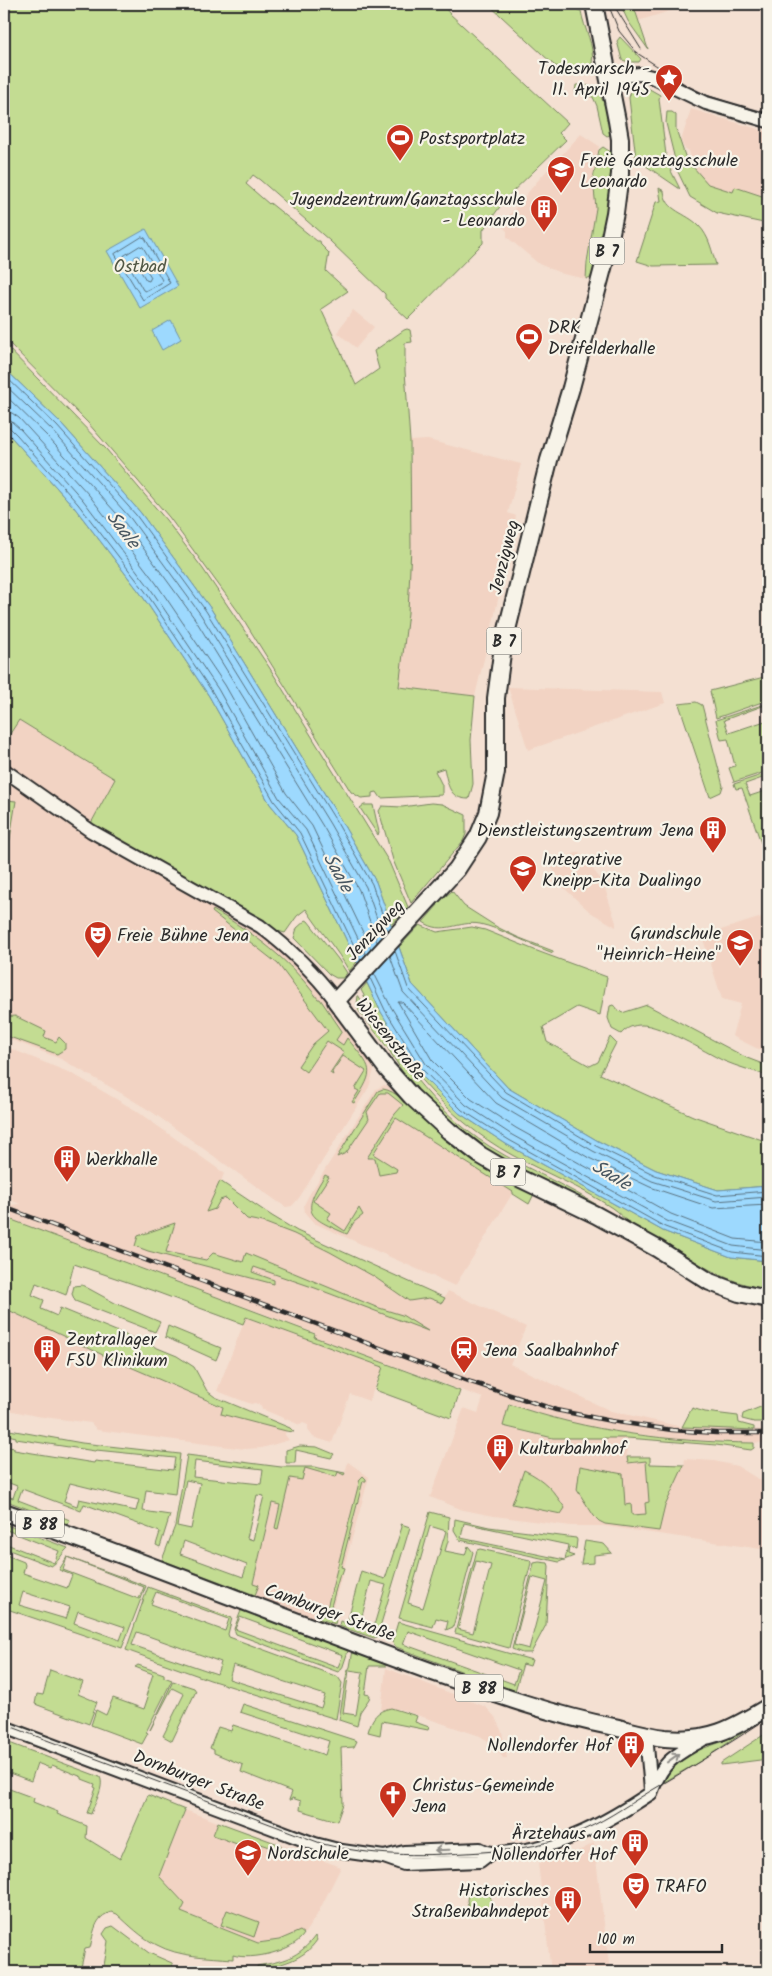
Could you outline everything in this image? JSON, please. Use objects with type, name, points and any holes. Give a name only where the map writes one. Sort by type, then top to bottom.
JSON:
[{"type":"main road","name":"B 7","points":[[594,4],[609,76]]},
{"type":"main road","name":"Jenzigweg","points":[[336,1001],[457,869],[471,849],[484,823],[491,802],[496,772],[496,698],[503,646],[549,460],[606,257],[615,213],[620,174],[620,146],[609,76]]},
{"type":"main road","name":"Wiesenstraße","points":[[336,1001],[383,1063],[411,1096],[429,1114],[480,1155],[519,1178],[596,1215],[658,1249],[710,1282],[739,1293],[768,1299]]},
{"type":"main road","name":"Camburger Straße","points":[[4,1512],[511,1700],[558,1715],[646,1735]]},
{"type":"main road","name":"B 88","points":[[646,1735],[677,1738],[710,1736],[731,1729],[768,1707]]},
{"type":"street","points":[[609,76],[640,74],[652,77],[706,102],[768,121]]},
{"type":"street","name":"Wiesenstraße","points":[[4,770],[91,832],[260,926],[283,943],[301,960],[336,1001]]},
{"type":"street","name":"Dornburger Straße","points":[[4,1727],[315,1844],[342,1851],[384,1857],[404,1864],[480,1861],[489,1854],[536,1848],[577,1835],[608,1820],[651,1793]]},
{"type":"street","points":[[646,1735],[651,1793]]},
{"type":"street","points":[[651,1793],[658,1775],[670,1759],[710,1736]]},
{"type":"shaded area","points":[[633,4],[674,4],[676,9],[638,21]]},
{"type":"shaded area","points":[[691,109],[768,132],[768,218],[691,194],[689,168],[692,161],[689,151],[684,148],[681,141]]},
{"type":"shaded area","name":"Freie Ganztagsschule Leonardo","points":[[581,134],[599,146],[593,179],[596,208],[586,262],[586,279],[563,274],[539,264],[507,237],[507,231],[501,225],[540,178]]},
{"type":"shaded area","points":[[353,310],[374,327],[356,348],[338,333]]},
{"type":"shaded area","points":[[428,440],[521,464],[508,513],[516,516],[475,696],[399,687],[411,471],[410,441]]},
{"type":"shaded area","points":[[508,687],[662,692],[665,703],[528,750]]},
{"type":"shaded area","points":[[19,720],[115,779],[90,825],[4,765],[4,743]]},
{"type":"shaded area","points":[[4,777],[85,834],[232,914],[266,937],[299,966],[371,1059],[374,1070],[369,1087],[299,1198],[292,1206],[286,1207],[278,1202],[152,1112],[119,1092],[61,1059],[4,1037]]},
{"type":"shaded area","points":[[579,852],[603,882],[616,927],[590,912],[564,888],[549,863]]},
{"type":"shaded area","name":"Grundschule \"Heinrich-Heine\"","points":[[768,915],[768,1052],[732,1036],[741,1004],[722,999],[702,936]]},
{"type":"shaded area","points":[[4,1046],[73,1074],[135,1110],[224,1173],[221,1182],[297,1231],[444,1298],[448,1291],[526,1327],[510,1364],[611,1411],[682,1427],[768,1430],[768,1443],[678,1440],[578,1425],[509,1405],[503,1426],[553,1438],[627,1438],[627,1456],[650,1457],[650,1464],[684,1465],[685,1459],[714,1461],[737,1466],[768,1485],[768,1550],[604,1526],[571,1526],[494,1516],[463,1510],[430,1497],[464,1408],[478,1413],[483,1398],[314,1337],[315,1333],[4,1217],[4,1203],[10,1205],[20,1204],[4,1197]]},
{"type":"shaded area","points":[[384,1085],[394,1087],[519,1183],[455,1286],[314,1223],[305,1213],[304,1205],[309,1195],[376,1089]]},
{"type":"shaded area","points":[[4,1308],[213,1403],[250,1418],[286,1429],[285,1435],[289,1440],[262,1448],[245,1449],[97,1430],[91,1423],[36,1416],[4,1409]]},
{"type":"shaded area","points":[[246,1317],[383,1367],[369,1401],[350,1394],[332,1443],[313,1437],[308,1430],[308,1425],[303,1423],[300,1425],[262,1409],[260,1405],[251,1404],[217,1391]]},
{"type":"shaded area","points":[[348,1462],[369,1477],[328,1625],[250,1595],[281,1467],[314,1467],[345,1473]]},
{"type":"shaded area","points":[[386,1668],[486,1707],[495,1717],[502,1732],[507,1758],[503,1758],[493,1744],[480,1736],[399,1709],[381,1710]]},
{"type":"shaded area","name":"Nordschule","points":[[185,1810],[341,1867],[317,1915],[304,1934],[300,1932],[279,1940],[258,1943],[181,1912],[185,1904],[159,1876]]},
{"type":"shaded area","points":[[594,1843],[610,1972],[551,1972],[538,1863],[569,1856]]},
{"type":"green space","name":"Ostbad","points":[[4,4],[442,4],[449,13],[568,123],[559,133],[566,140],[507,197],[483,230],[483,243],[408,319],[330,241],[260,180],[253,175],[246,184],[317,241],[320,241],[321,245],[329,253],[326,271],[348,291],[321,309],[356,385],[379,369],[374,351],[404,330],[410,330],[412,342],[405,343],[405,371],[410,441],[411,546],[408,613],[399,687],[475,696],[471,740],[473,784],[469,799],[457,797],[453,794],[448,785],[444,768],[435,771],[442,785],[442,795],[381,798],[377,792],[372,793],[372,797],[361,798],[351,792],[240,614],[169,517],[88,423],[4,338]]},
{"type":"green space","points":[[488,4],[560,4],[581,11],[591,43],[592,64],[582,72],[555,66]]},
{"type":"green space","points":[[620,4],[633,4],[648,49],[628,21]]},
{"type":"green space","points":[[620,37],[641,59],[639,62],[622,60],[617,41]]},
{"type":"green space","points":[[576,85],[592,87],[600,94],[612,134],[607,136],[603,133],[593,97],[575,92]]},
{"type":"green space","points":[[636,86],[646,87],[660,95],[667,163],[680,189],[636,159],[629,98],[631,91]]},
{"type":"green space","points":[[667,112],[672,112],[676,115],[676,129],[688,165],[694,168],[708,184],[733,192],[735,187],[768,198],[768,224],[717,213],[690,197],[678,172],[666,123]]},
{"type":"green space","points":[[603,147],[612,153],[610,212],[595,275],[586,279],[596,208],[593,179],[599,150]]},
{"type":"green space","points":[[659,188],[664,191],[668,203],[673,208],[694,221],[705,234],[716,265],[653,266],[637,261],[656,202],[661,201]]},
{"type":"green space","points":[[4,344],[106,449],[166,520],[203,569],[269,667],[389,862],[408,907],[391,925],[376,882],[340,819],[211,609],[140,512],[61,423],[4,368]]},
{"type":"green space","points":[[4,429],[74,507],[141,594],[209,696],[270,804],[296,835],[357,962],[349,971],[306,909],[297,916],[285,933],[278,931],[219,895],[90,825],[115,779],[19,720],[4,743]]},
{"type":"green space","points":[[768,676],[768,700],[716,718],[710,691]]},
{"type":"green space","points":[[696,702],[702,705],[723,786],[721,792],[710,797],[679,704]]},
{"type":"green space","points":[[768,703],[724,720],[729,733],[768,720],[768,771],[734,782],[729,768],[735,766],[728,739],[721,740],[716,720]]},
{"type":"green space","points":[[768,773],[768,776],[745,784],[750,796],[768,790],[768,840],[761,843],[742,788],[736,789],[734,784]]},
{"type":"green space","points":[[7,800],[16,801],[4,875],[4,825]]},
{"type":"green space","points":[[431,803],[442,804],[466,815],[466,834],[463,841],[411,903],[393,860],[379,811],[382,806],[402,807]]},
{"type":"green space","points":[[364,805],[373,805],[378,835],[360,808]]},
{"type":"green space","points":[[452,891],[464,906],[497,927],[553,951],[553,953],[497,929],[480,924],[472,923],[438,928],[423,922],[438,905],[436,904]]},
{"type":"green space","points":[[213,910],[243,928],[270,948],[296,972],[320,999],[342,1031],[336,1040],[343,1045],[347,1038],[362,1057],[368,1069],[366,1083],[354,1103],[352,1102],[359,1091],[355,1089],[366,1071],[343,1056],[332,1072],[333,1075],[330,1073],[344,1052],[327,1041],[306,1072],[298,1066],[313,1044],[328,1031],[278,964],[212,912]]},
{"type":"green space","points":[[306,920],[347,973],[343,978],[336,978],[329,974],[294,938],[297,928]]},
{"type":"green space","points":[[420,925],[437,932],[472,927],[485,930],[607,977],[600,1015],[577,1007],[543,1027],[547,1042],[590,1066],[598,1062],[610,1037],[616,1043],[600,1074],[693,1116],[768,1142],[768,1186],[718,1190],[656,1170],[598,1141],[508,1088],[412,984],[399,947]]},
{"type":"green space","points":[[367,983],[381,1012],[459,1113],[506,1144],[663,1231],[731,1257],[768,1261],[768,1289],[740,1283],[705,1267],[629,1223],[600,1200],[512,1155],[465,1123],[424,1084],[406,1062],[361,990]]},
{"type":"green space","points":[[358,995],[415,1078],[449,1115],[489,1146],[577,1193],[627,1226],[504,1162],[475,1144],[448,1123],[423,1099],[401,1073],[402,1071],[387,1047],[359,1011],[357,1005]]},
{"type":"green space","points":[[613,1005],[622,1013],[647,1005],[747,1058],[768,1066],[768,1076],[724,1061],[682,1039],[649,1026],[632,1026],[621,1034],[612,1029],[608,1018],[610,1006]]},
{"type":"green space","points":[[15,1016],[46,1031],[44,1037],[56,1042],[59,1037],[65,1043],[65,1049],[57,1054],[4,1035],[4,1017]]},
{"type":"green space","points":[[383,1089],[397,1095],[443,1137],[472,1159],[502,1178],[534,1194],[529,1204],[396,1118],[373,1154],[397,1169],[396,1172],[379,1175],[375,1158],[367,1158],[395,1114],[403,1105],[388,1093],[380,1093],[367,1112],[369,1119],[346,1153],[337,1157],[378,1091]]},
{"type":"green space","points":[[325,1175],[329,1177],[313,1201],[331,1213],[327,1219],[345,1231],[359,1208],[363,1215],[354,1222],[347,1234],[324,1223],[312,1213],[312,1198]]},
{"type":"green space","points":[[220,1181],[297,1231],[445,1298],[442,1303],[429,1298],[409,1301],[373,1276],[330,1252],[294,1234],[263,1222],[247,1219],[226,1198],[220,1200],[215,1209],[206,1212]]},
{"type":"green space","points":[[4,1217],[315,1334],[314,1337],[460,1391],[451,1418],[375,1390],[383,1367],[246,1317],[243,1324],[74,1264],[66,1295],[36,1283],[32,1295],[44,1300],[41,1309],[57,1316],[60,1308],[177,1356],[194,1367],[207,1391],[215,1397],[290,1428],[294,1432],[221,1414],[223,1407],[105,1356],[4,1308]]},
{"type":"green space","points":[[175,1223],[166,1252],[206,1260],[213,1253],[243,1262],[246,1253],[376,1307],[402,1315],[428,1331],[254,1267],[252,1272],[274,1280],[274,1284],[135,1246],[138,1236]]},
{"type":"green space","points":[[82,1285],[115,1303],[160,1322],[155,1332],[75,1301],[72,1294],[74,1286]]},
{"type":"green space","points":[[168,1326],[221,1348],[216,1360],[165,1337]]},
{"type":"green space","points":[[509,1404],[569,1422],[630,1434],[661,1438],[754,1443],[754,1448],[751,1450],[716,1445],[627,1438],[553,1438],[503,1426]]},
{"type":"green space","points":[[768,1404],[768,1422],[754,1422],[742,1419],[743,1414]]},
{"type":"green space","points":[[692,1408],[705,1412],[738,1416],[739,1423],[754,1427],[754,1430],[682,1427]]},
{"type":"green space","points":[[4,1429],[82,1443],[180,1454],[175,1494],[146,1490],[143,1511],[170,1515],[160,1547],[156,1545],[160,1532],[84,1504],[81,1511],[22,1489],[18,1500],[70,1520],[68,1524],[4,1500],[4,1495],[13,1498],[17,1486],[4,1481],[4,1446],[14,1448],[14,1450],[94,1463],[95,1461],[173,1470],[175,1458],[95,1451],[16,1439],[16,1437],[4,1434]],"holes":[[[70,1483],[139,1500],[136,1511],[79,1499],[77,1506],[64,1501]]]},
{"type":"green space","points":[[300,1446],[317,1447],[334,1454],[331,1458],[296,1450],[295,1463],[286,1463],[286,1450]]},
{"type":"green space","points":[[187,1455],[281,1467],[314,1467],[345,1473],[344,1475],[338,1472],[336,1477],[305,1468],[302,1480],[290,1478],[278,1529],[275,1528],[280,1505],[272,1503],[253,1583],[259,1585],[255,1595],[162,1560],[175,1526]],"holes":[[[195,1461],[263,1469],[261,1484],[193,1477]],[[186,1480],[200,1483],[191,1529],[177,1526]],[[257,1495],[264,1496],[253,1540],[247,1538]],[[184,1541],[247,1565],[243,1577],[180,1554]]]},
{"type":"green space","points":[[627,1457],[650,1457],[650,1464],[684,1465],[665,1506],[659,1531],[605,1524],[599,1521],[577,1490],[580,1466],[623,1474],[625,1505],[631,1504],[632,1515],[646,1514],[645,1503],[649,1502],[646,1461],[628,1463]]},
{"type":"green space","points":[[524,1470],[538,1478],[552,1491],[565,1508],[561,1514],[512,1504]]},
{"type":"green space","points":[[363,1476],[366,1481],[363,1481],[341,1567],[344,1568],[342,1574],[340,1574],[328,1617],[336,1620],[335,1624],[317,1618],[318,1614],[325,1616],[360,1479]]},
{"type":"green space","points":[[430,1512],[449,1517],[448,1541],[445,1551],[465,1555],[468,1546],[473,1552],[453,1627],[446,1630],[448,1621],[436,1618],[433,1627],[399,1618]],"holes":[[[430,1526],[446,1531],[423,1608],[408,1603]]]},
{"type":"green space","points":[[455,1519],[489,1527],[576,1538],[576,1549],[569,1547],[568,1554],[574,1556],[565,1560],[568,1545],[464,1523],[461,1538],[564,1560],[559,1562],[460,1540],[454,1530]]},
{"type":"green space","points":[[4,1524],[68,1548],[56,1563],[51,1566],[4,1548],[4,1543],[54,1563],[59,1551],[4,1529]]},
{"type":"green space","points":[[401,1524],[410,1527],[377,1637],[374,1638],[339,1626],[340,1621],[347,1623],[361,1571],[385,1579],[402,1527]],"holes":[[[371,1581],[386,1585],[372,1632],[359,1628]]]},
{"type":"green space","points":[[585,1541],[604,1544],[612,1553],[594,1555],[594,1563],[581,1564]]},
{"type":"green space","points":[[480,1549],[530,1560],[531,1563],[509,1648],[455,1633],[477,1550]],"holes":[[[476,1561],[491,1565],[473,1633],[458,1629]]]},
{"type":"green space","points":[[4,1554],[24,1562],[23,1573],[67,1588],[72,1575],[59,1570],[67,1557],[146,1586],[122,1648],[4,1608],[4,1602],[6,1603],[9,1591],[4,1589]],"holes":[[[67,1557],[144,1587],[139,1599],[63,1570]],[[23,1592],[70,1607],[66,1619],[19,1605]],[[78,1611],[125,1627],[120,1640],[74,1623]]]},
{"type":"green space","points":[[534,1563],[548,1563],[549,1566],[546,1625],[531,1653],[522,1653],[512,1649]],"holes":[[[532,1577],[547,1581],[529,1649],[514,1645]]]},
{"type":"green space","points":[[148,1587],[232,1618],[229,1637],[338,1677],[342,1683],[336,1719],[210,1680],[126,1650]],"holes":[[[156,1592],[229,1619],[225,1631],[151,1604]],[[137,1632],[221,1662],[217,1674],[132,1645]],[[233,1665],[325,1695],[321,1708],[229,1679]]]},
{"type":"green space","points":[[242,1608],[349,1648],[342,1669],[338,1672],[236,1634],[234,1629]],"holes":[[[240,1617],[343,1655],[338,1667],[235,1629]]]},
{"type":"green space","points":[[398,1622],[532,1660],[530,1666],[523,1664],[515,1691],[396,1647],[392,1642]],"holes":[[[408,1631],[519,1670],[514,1684],[403,1644]]]},
{"type":"green space","points":[[353,1650],[388,1660],[386,1666],[369,1666],[365,1694],[370,1695],[360,1712],[357,1726],[339,1720],[347,1672],[350,1667]],"holes":[[[349,1670],[363,1672],[356,1715],[343,1713]]]},
{"type":"green space","points":[[138,1665],[164,1674],[164,1677],[172,1680],[142,1744],[91,1725],[96,1710],[106,1715],[113,1698],[144,1709],[153,1674],[135,1667]]},
{"type":"green space","points":[[50,1670],[83,1682],[78,1694],[97,1702],[89,1724],[35,1704],[37,1694],[43,1695]]},
{"type":"green space","points":[[173,1681],[194,1688],[196,1691],[172,1741],[163,1736],[184,1694],[172,1688],[150,1730]]},
{"type":"green space","points":[[243,1704],[357,1741],[354,1747],[341,1748],[343,1804],[337,1821],[300,1810],[301,1801],[292,1798],[289,1800],[292,1792],[241,1772],[243,1765],[214,1753],[214,1750],[210,1748],[218,1727],[231,1731],[233,1725],[325,1755],[329,1741],[240,1712]]},
{"type":"green space","points":[[391,1708],[417,1716],[415,1722],[429,1727],[428,1730],[382,1721],[380,1735],[368,1732],[375,1716]]},
{"type":"green space","points":[[768,1713],[768,1716],[704,1759],[659,1785],[665,1770],[690,1753],[724,1741]]},
{"type":"green space","points":[[768,1732],[768,1759],[721,1765],[721,1763]]},
{"type":"green space","points":[[4,1741],[100,1777],[101,1786],[91,1814],[87,1813],[96,1788],[94,1787],[95,1784],[52,1765],[50,1768],[37,1763],[31,1781],[4,1771],[4,1763],[8,1752],[4,1750]]},
{"type":"green space","points":[[4,1787],[34,1798],[33,1802],[87,1826],[86,1838],[120,1859],[148,1795],[185,1810],[159,1876],[185,1904],[181,1912],[258,1943],[279,1940],[300,1931],[304,1934],[291,1945],[272,1953],[251,1957],[233,1955],[233,1959],[194,1956],[175,1952],[151,1942],[112,1912],[106,1914],[98,1921],[90,1948],[85,1949],[80,1972],[4,1972]]},
{"type":"green space","points":[[218,1822],[281,1845],[279,1853],[270,1850],[270,1847],[258,1843],[255,1851],[213,1835]]},
{"type":"green space","points":[[479,1888],[484,1889],[490,1895],[490,1905],[484,1911],[479,1912],[474,1911],[468,1905],[467,1900],[468,1895],[474,1889]]},
{"type":"green space","points":[[227,1910],[259,1922],[254,1937],[221,1925]]},
{"type":"green space","points":[[113,1926],[149,1953],[172,1963],[173,1967],[167,1972],[103,1972],[108,1941],[103,1934],[107,1928]]},
{"type":"green space","points":[[315,1936],[317,1940],[305,1953],[291,1961],[258,1970],[257,1966],[283,1960],[296,1954]]},
{"type":"water","points":[[146,229],[178,286],[140,308],[107,251]]},
{"type":"water","points":[[171,320],[181,339],[162,350],[152,331]]},
{"type":"water","name":"Saale","points":[[4,368],[61,423],[140,512],[211,609],[340,819],[376,882],[412,984],[508,1088],[598,1141],[656,1170],[718,1190],[768,1186],[768,1261],[731,1257],[663,1231],[506,1144],[459,1113],[417,1071],[381,1012],[296,835],[270,804],[209,696],[141,594],[74,507],[4,429]]},
{"type":"tram line","points":[[608,4],[619,31],[637,53],[697,92],[768,115]]},
{"type":"tram line","points":[[613,4],[641,49]]},
{"type":"tram line","points":[[4,1724],[323,1844],[376,1853],[429,1855],[520,1848],[547,1843],[583,1830],[612,1815],[768,1718]]},
{"type":"railway","points":[[4,1207],[471,1382],[556,1410],[672,1430],[716,1433],[768,1433]]},
{"type":"place","name":"Todesmarsch - 11. April 1945","points":[[669,102]]},
{"type":"place","name":"Postsportplatz","points":[[400,162]]},
{"type":"place","name":"Freie Ganztagsschule Leonardo","points":[[561,194]]},
{"type":"place","name":"Jugendzentrum/Ganztagsschule - Leonardo","points":[[544,233]]},
{"type":"place","name":"DRK Dreifelderhalle","points":[[529,361]]},
{"type":"place","name":"Dienstleistungszentrum Jena","points":[[713,854]]},
{"type":"place","name":"Integrative Kneipp-Kita Dualingo","points":[[523,893]]},
{"type":"place","name":"Freie Bühne Jena","points":[[98,959]]},
{"type":"place","name":"Grundschule \"Heinrich-Heine\"","points":[[740,967]]},
{"type":"place","name":"Werkhalle","points":[[67,1183]]},
{"type":"place","name":"Zentrallager FSU Klinikum","points":[[47,1373]]},
{"type":"place","name":"Jena Saalbahnhof","points":[[464,1374]]},
{"type":"place","name":"Kulturbahnhof","points":[[500,1472]]},
{"type":"place","name":"Nollendorfer Hof","points":[[631,1769]]},
{"type":"place","name":"Christus-Gemeinde Jena","points":[[393,1819]]},
{"type":"place","name":"Ärztehaus am Nollendorfer Hof","points":[[635,1867]]},
{"type":"place","name":"Nordschule","points":[[248,1877]]},
{"type":"place","name":"TRAFO","points":[[636,1910]]},
{"type":"place","name":"Historisches Straßenbahndepot","points":[[568,1924]]}]
